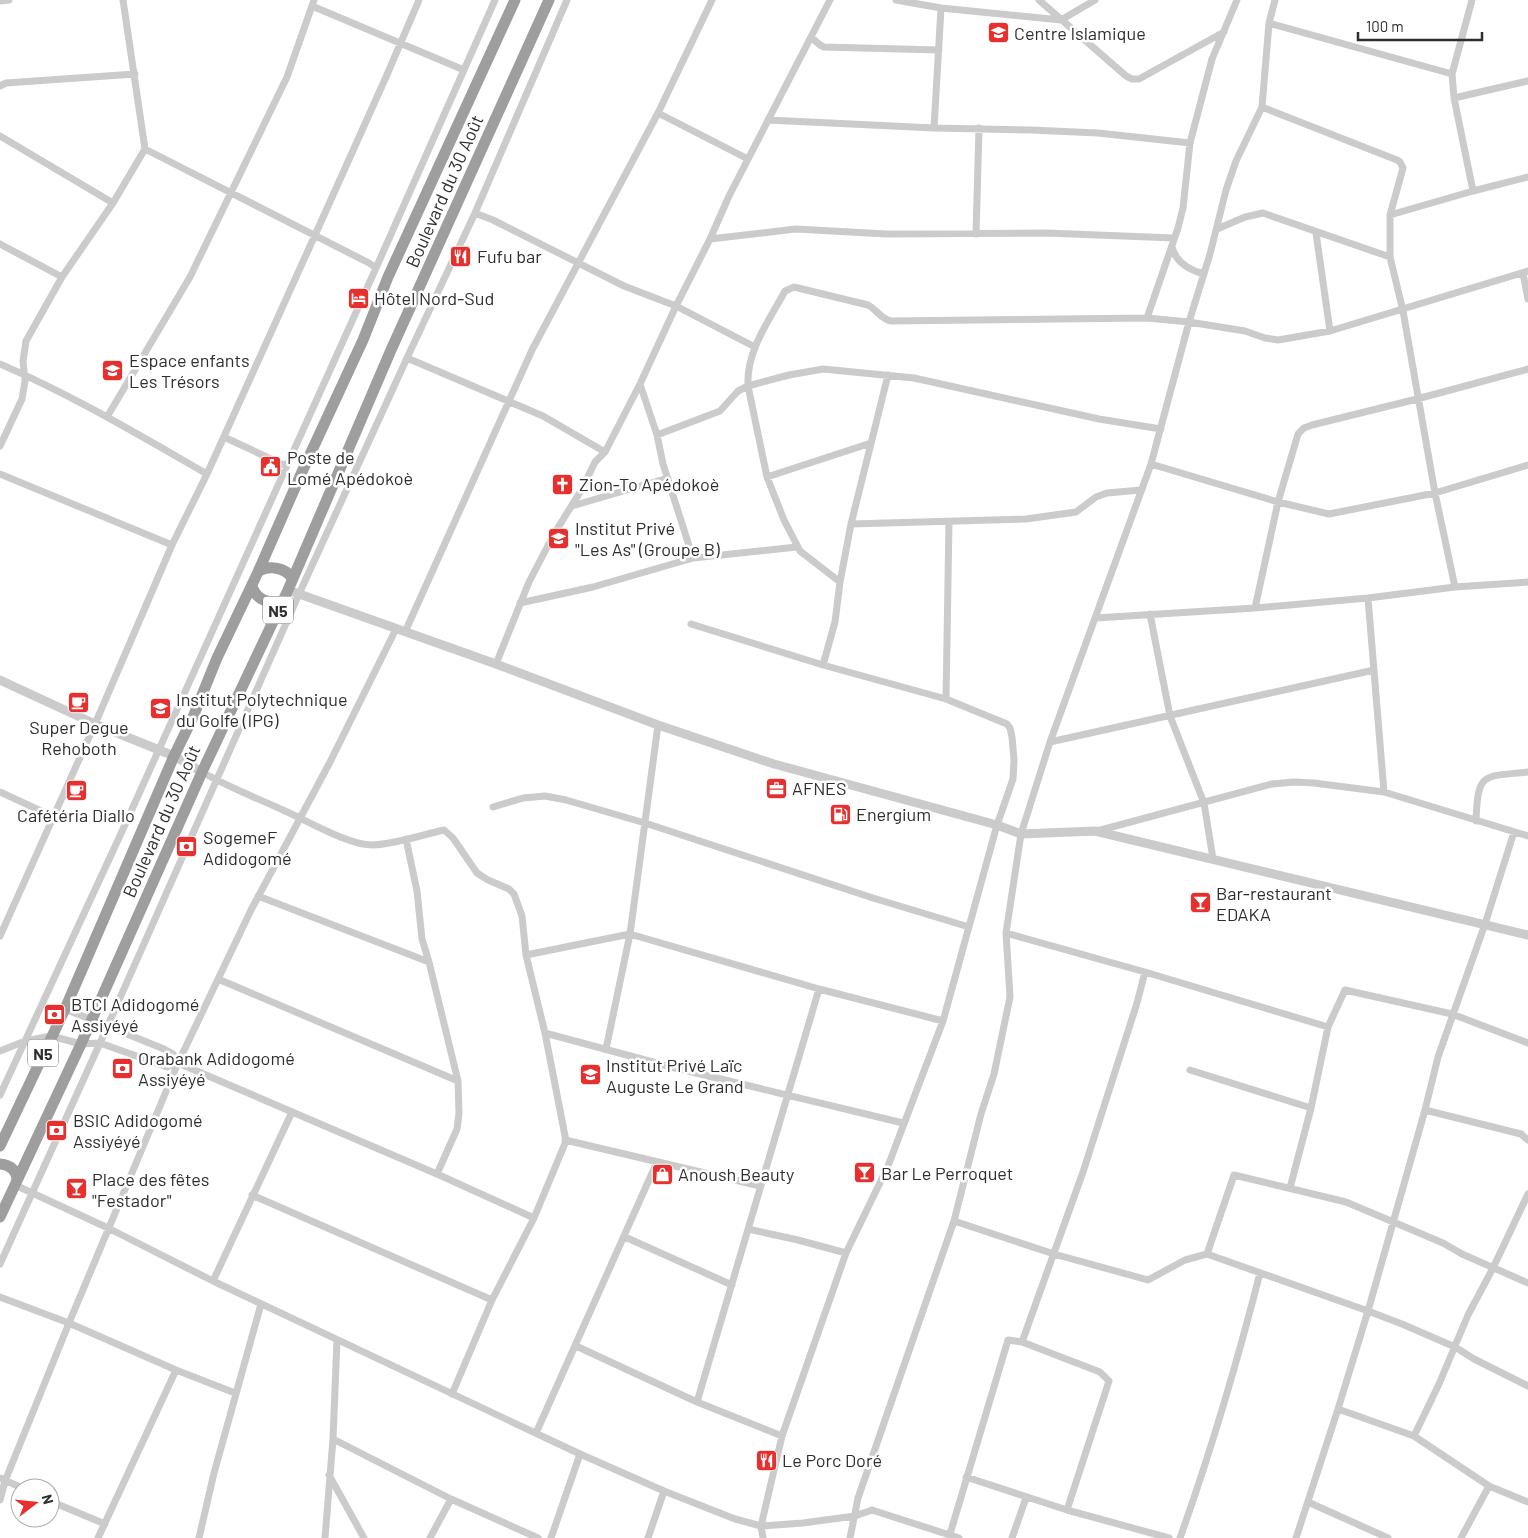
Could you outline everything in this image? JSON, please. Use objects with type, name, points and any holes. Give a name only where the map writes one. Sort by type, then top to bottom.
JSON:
[{"type":"highway","name":"Boulevard du 30 Août","points":[[0,1146],[65,1010],[174,756],[362,340],[388,277],[515,0]]},
{"type":"highway","name":"Boulevard du 30 Août","points":[[0,1217],[11,1187],[81,1044],[202,772],[288,590],[396,341],[549,0]]},
{"type":"highway","points":[[258,572],[267,568],[275,568],[289,574],[292,578]]},
{"type":"highway","points":[[252,586],[256,595],[261,599],[274,603],[281,602]]},
{"type":"highway","points":[[0,1164],[16,1172],[11,1187]]},
{"type":"street","points":[[0,1],[9,0]]},
{"type":"street","points":[[0,446],[22,399],[23,361],[26,341],[62,278],[114,203],[145,149],[123,0]]},
{"type":"street","points":[[0,936],[96,724],[172,545],[224,438],[419,0]]},
{"type":"street","points":[[0,1095],[159,750],[495,0]]},
{"type":"street","points":[[0,1264],[218,781],[299,594],[475,212],[567,0]]},
{"type":"street","points":[[0,1500],[3,1479],[178,1063],[258,896],[400,630],[532,350],[658,114],[712,0]]},
{"type":"street","points":[[496,664],[529,582],[595,462],[605,452],[640,384],[748,159],[830,0]]},
{"type":"street","points":[[896,0],[922,2],[941,8],[1061,20],[1095,0]]},
{"type":"street","points":[[1039,0],[1126,76],[1132,79],[1139,79],[1224,32]]},
{"type":"street","points":[[1147,318],[1164,273],[1183,208],[1190,143],[1212,59],[1237,0]]},
{"type":"street","points":[[850,1538],[858,1498],[954,1220],[1003,1037],[1010,996],[1006,933],[1020,834],[1050,742],[1151,464],[1217,229],[1226,190],[1236,161],[1262,107],[1268,23],[1275,0]]},
{"type":"street","points":[[1472,0],[1452,74],[1454,98],[1473,191]]},
{"type":"street","points":[[107,417],[190,277],[287,77],[313,3],[464,70]]},
{"type":"street","points":[[934,128],[941,8]]},
{"type":"street","points":[[1268,23],[1452,74]]},
{"type":"street","points":[[812,38],[820,46],[939,50]]},
{"type":"street","points":[[0,86],[6,83],[135,74]]},
{"type":"street","points":[[1454,98],[1528,81]]},
{"type":"street","points":[[1262,107],[1322,129],[1400,162],[1402,168],[1390,215],[1390,256],[1403,311],[1417,399],[1455,587]]},
{"type":"street","points":[[658,114],[748,159]]},
{"type":"street","points":[[768,120],[1098,133],[1190,143]]},
{"type":"street","points":[[976,234],[979,128]]},
{"type":"street","points":[[0,136],[114,203]]},
{"type":"street","points":[[145,149],[232,192],[376,268]]},
{"type":"street","points":[[1390,215],[1528,177]]},
{"type":"street","points":[[475,212],[635,291],[676,306],[756,347]]},
{"type":"street","points":[[1217,229],[1245,217],[1263,213],[1390,256]]},
{"type":"street","points":[[710,239],[796,228],[886,234],[1046,233],[1173,241]]},
{"type":"street","points":[[1316,232],[1330,332]]},
{"type":"street","points":[[1173,241],[1174,254],[1178,261],[1191,271],[1204,274]]},
{"type":"street","points":[[0,244],[62,278]]},
{"type":"street","points":[[840,582],[802,554],[784,520],[767,477],[748,386],[748,365],[756,347],[785,291],[794,287],[868,305],[883,318],[891,321],[1147,318],[1190,322],[1245,331],[1278,340],[1330,332],[1526,272],[1528,299]]},
{"type":"street","points":[[407,358],[550,420],[605,452]]},
{"type":"street","points":[[0,364],[24,374],[107,417],[207,474]]},
{"type":"street","points":[[657,435],[720,411],[738,391],[748,386],[789,375],[823,369],[914,378],[1113,422],[1161,429]]},
{"type":"street","points":[[1255,608],[1278,502],[1298,434],[1304,428],[1528,369]]},
{"type":"street","points":[[823,665],[835,622],[840,582],[851,524],[888,375]]},
{"type":"street","points":[[640,384],[693,558]]},
{"type":"street","points":[[224,438],[286,466]]},
{"type":"street","points":[[767,477],[871,442]]},
{"type":"street","points":[[1151,464],[1278,502],[1329,514],[1435,493],[1528,465]]},
{"type":"street","points":[[0,474],[172,545]]},
{"type":"street","points":[[572,506],[668,478]]},
{"type":"street","points":[[851,524],[1026,519],[1071,513],[1081,509],[1100,495],[1141,490]]},
{"type":"street","points":[[946,699],[949,522]]},
{"type":"street","points":[[520,603],[593,588],[693,558],[798,547]]},
{"type":"street","points":[[1096,618],[1255,608],[1368,598],[1455,587],[1528,582]]},
{"type":"street","points":[[288,590],[496,664],[658,725],[774,764],[1020,834],[1095,831],[1283,782],[1314,783],[1384,792],[1528,836]]},
{"type":"street","points":[[1368,598],[1384,792]]},
{"type":"street","points":[[1150,614],[1170,716],[1204,803],[1213,859]]},
{"type":"street","points":[[691,624],[823,665],[946,699],[1006,724],[1010,728],[1014,760],[1013,779],[997,826],[943,1022],[903,1122],[888,1166],[846,1253],[782,1436],[761,1526],[764,1537]]},
{"type":"street","points":[[1050,742],[1374,670]]},
{"type":"street","points":[[0,680],[96,724],[174,756],[218,781],[352,842],[374,845],[444,830],[453,838],[477,874],[508,889],[514,894],[522,916],[526,955],[545,1032],[565,1140],[534,1218],[492,1300],[452,1394]]},
{"type":"street","points":[[606,1049],[630,934],[658,725]]},
{"type":"street","points":[[1476,821],[1477,795],[1480,784],[1485,779],[1492,776],[1528,772]]},
{"type":"street","points":[[0,792],[54,817]]},
{"type":"street","points":[[493,807],[523,798],[545,796],[645,822],[873,898],[969,926]]},
{"type":"street","points":[[1095,831],[1528,935]]},
{"type":"street","points":[[1296,1538],[1368,1311],[1425,1110],[1438,1057],[1485,924],[1514,832]]},
{"type":"street","points":[[406,839],[417,891],[422,939],[458,1081],[459,1113],[457,1129],[437,1174]]},
{"type":"street","points":[[258,896],[429,962]]},
{"type":"street","points":[[1006,933],[1146,972],[1328,1027]]},
{"type":"street","points":[[526,955],[630,934],[820,989],[943,1022]]},
{"type":"street","points":[[1022,1342],[1092,1144],[1146,972]]},
{"type":"street","points":[[218,980],[458,1081]]},
{"type":"street","points":[[697,1402],[820,989]]},
{"type":"street","points":[[1290,1188],[1311,1108],[1328,1027],[1345,990],[1452,1014],[1528,1043]]},
{"type":"street","points":[[65,1010],[164,1048],[173,1054],[178,1063],[437,1174],[534,1218]]},
{"type":"street","points":[[545,1032],[788,1095],[903,1122]]},
{"type":"street","points":[[0,1050],[25,1041],[51,1036],[81,1044],[100,1043],[167,1066],[178,1063]]},
{"type":"street","points":[[1190,1070],[1311,1108]]},
{"type":"street","points":[[1425,1110],[1521,1134],[1528,1140]]},
{"type":"street","points":[[213,1281],[292,1112]]},
{"type":"street","points":[[565,1140],[760,1186]]},
{"type":"street","points":[[536,1432],[657,1162]]},
{"type":"street","points":[[1206,1254],[1234,1176],[1346,1202],[1443,1243],[1528,1283]]},
{"type":"street","points":[[11,1187],[33,1194],[108,1228],[260,1304],[580,1454],[735,1520],[761,1526],[803,1523],[855,1516],[872,1510],[959,1538]]},
{"type":"street","points":[[1414,1436],[1471,1308],[1493,1268],[1528,1194]]},
{"type":"street","points":[[252,1195],[492,1300]]},
{"type":"street","points":[[954,1220],[1054,1254],[1148,1280],[1185,1260],[1206,1254],[1368,1311],[1455,1347],[1474,1359],[1528,1386]]},
{"type":"street","points":[[748,1229],[846,1253]]},
{"type":"street","points":[[625,1237],[732,1285]]},
{"type":"street","points":[[1180,1538],[1201,1480],[1240,1350],[1260,1273]]},
{"type":"street","points":[[0,1297],[69,1323],[176,1370],[235,1393]]},
{"type":"street","points":[[199,1538],[214,1472],[260,1304]]},
{"type":"street","points":[[325,1538],[337,1340]]},
{"type":"street","points":[[950,1534],[1008,1340],[1022,1342],[1100,1372],[1108,1381],[1067,1510]]},
{"type":"street","points":[[576,1346],[697,1402],[782,1436]]},
{"type":"street","points":[[98,1538],[176,1370]]},
{"type":"street","points":[[1338,1409],[1414,1436],[1490,1486],[1528,1502]]},
{"type":"street","points":[[332,1439],[451,1499],[538,1538]]},
{"type":"street","points":[[551,1538],[580,1454]]},
{"type":"street","points":[[329,1475],[364,1538]]},
{"type":"street","points":[[966,1477],[1026,1498],[1169,1538]]},
{"type":"street","points":[[1461,1538],[1490,1486]]},
{"type":"street","points":[[648,1538],[664,1491]]},
{"type":"street","points":[[1012,1538],[1026,1498]]},
{"type":"street","points":[[430,1538],[451,1499]]},
{"type":"street","points":[[1308,1502],[1388,1538]]},
{"type":"street","points":[[60,1505],[105,1524]]},
{"type":"place","name":"Centre Islamique","points":[[998,33]]},
{"type":"place","name":"Fufu bar","points":[[461,256]]},
{"type":"place","name":"Hôtel Nord-Sud","points":[[358,298]]},
{"type":"place","name":"Espace enfants Les Trésors","points":[[113,370]]},
{"type":"place","name":"Poste de Lomé Apédokoè","points":[[271,467]]},
{"type":"place","name":"Zion-To Apédokoè","points":[[563,484]]},
{"type":"place","name":"Institut Privé \"Les As\" (Groupe B)","points":[[559,538]]},
{"type":"place","name":"Super Degue Rehoboth","points":[[79,702]]},
{"type":"place","name":"Institut Polytechnique du Golfe (IPG)","points":[[160,709]]},
{"type":"place","name":"AFNES","points":[[776,788]]},
{"type":"place","name":"Cafétéria Diallo","points":[[76,790]]},
{"type":"place","name":"Energium","points":[[840,814]]},
{"type":"place","name":"SogemeF Adidogomé","points":[[187,847]]},
{"type":"place","name":"Bar-restaurant EDAKA","points":[[1200,903]]},
{"type":"place","name":"BTCI Adidogomé Assiyéyé","points":[[55,1014]]},
{"type":"place","name":"Orabank Adidogomé Assiyéyé","points":[[122,1068]]},
{"type":"place","name":"Institut Privé Laïc Auguste Le Grand","points":[[590,1075]]},
{"type":"place","name":"BSIC Adidogomé Assiyéyé","points":[[57,1130]]},
{"type":"place","name":"Bar Le Perroquet","points":[[865,1173]]},
{"type":"place","name":"Anoush Beauty","points":[[662,1174]]},
{"type":"place","name":"Place des fêtes \"Festador\"","points":[[76,1189]]},
{"type":"place","name":"Le Porc Doré","points":[[766,1460]]}]
